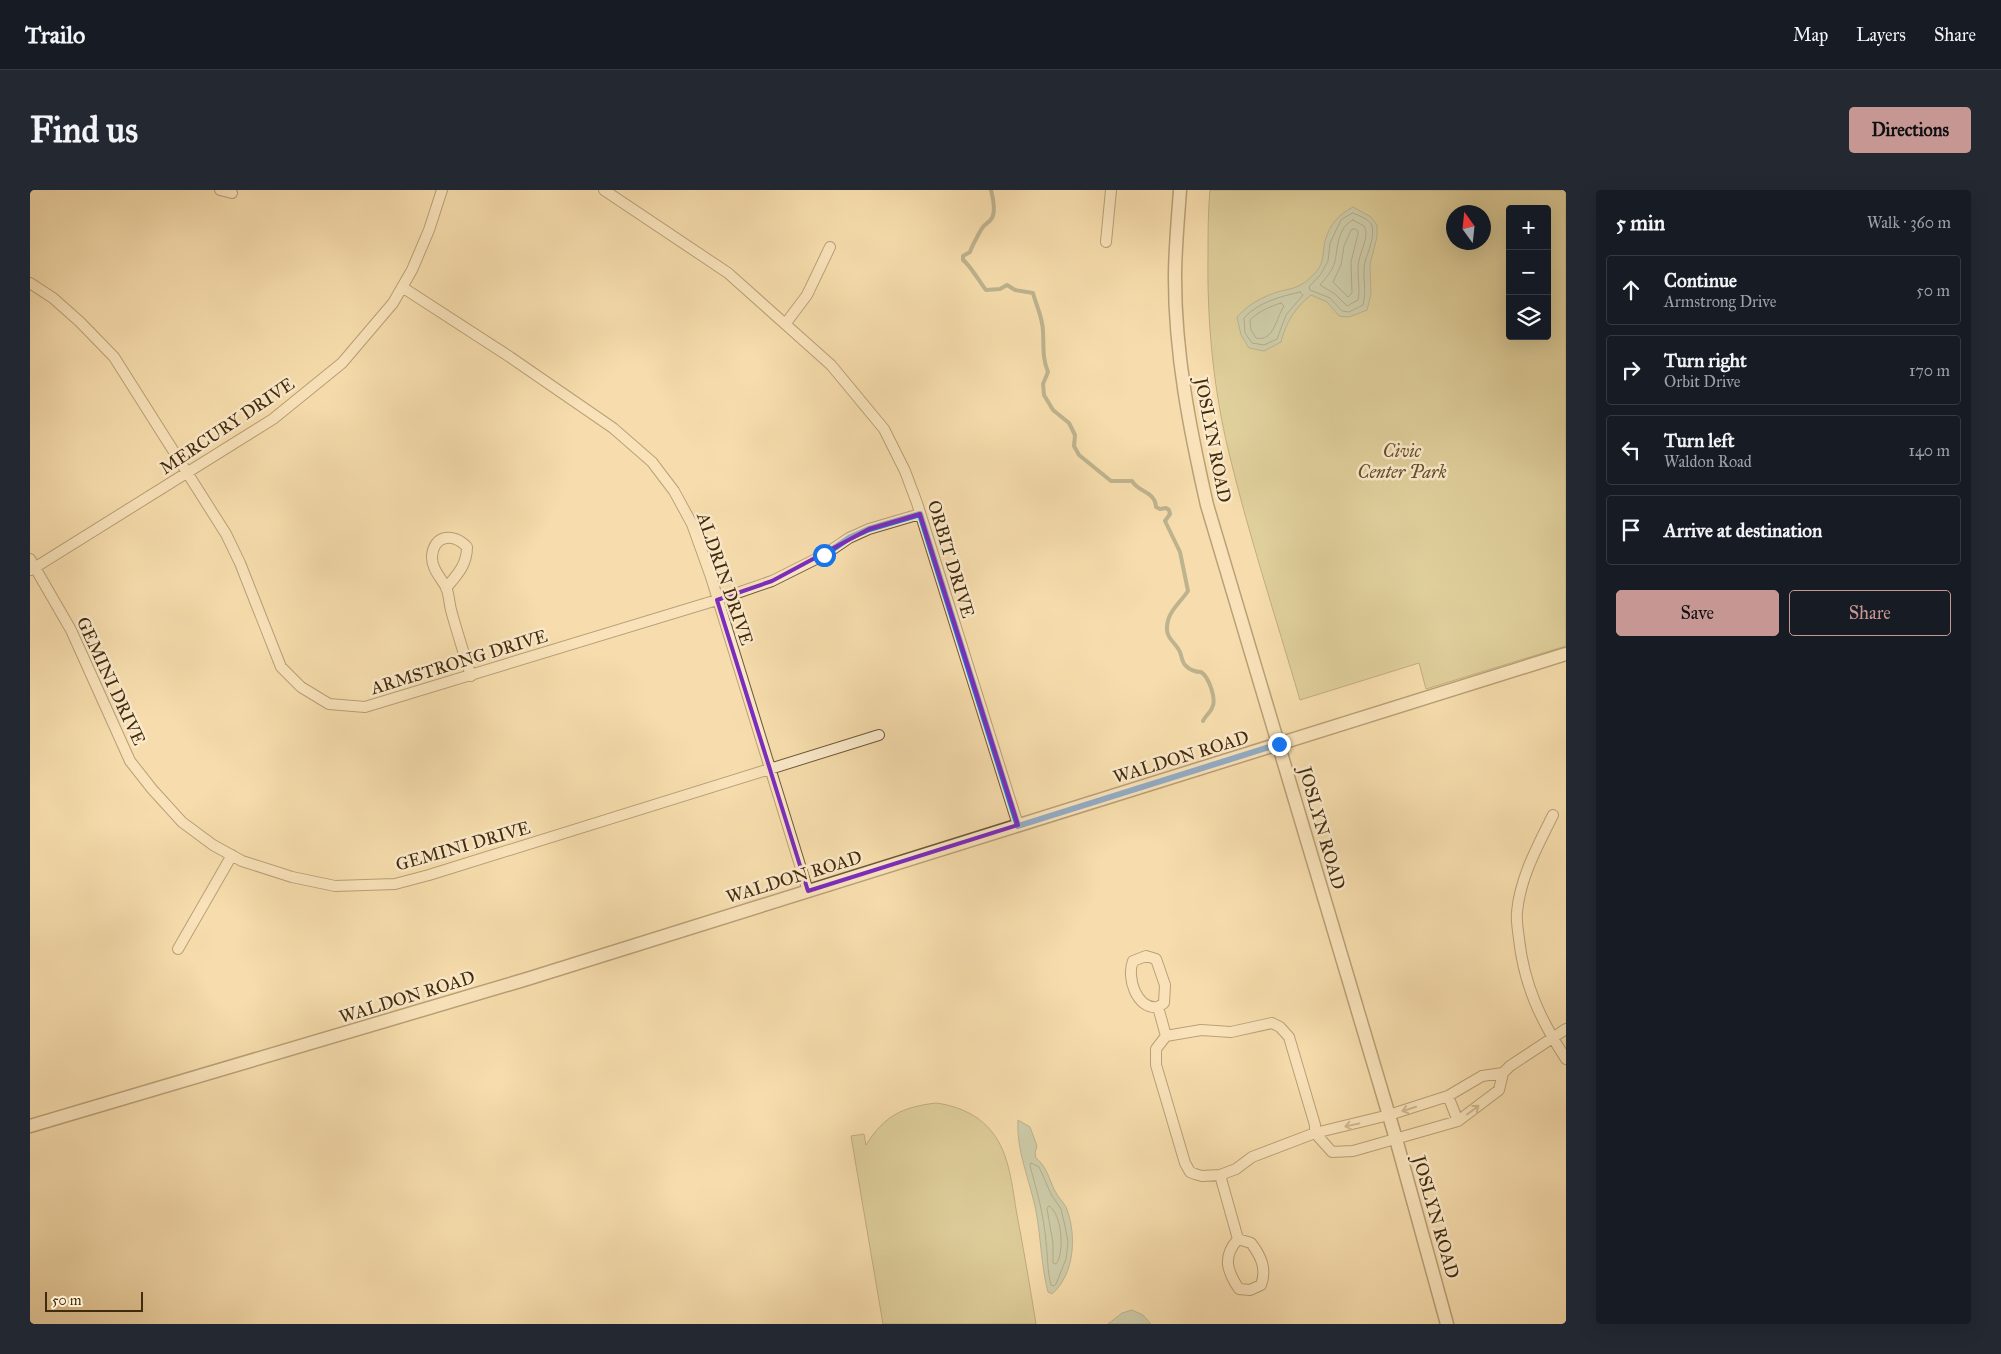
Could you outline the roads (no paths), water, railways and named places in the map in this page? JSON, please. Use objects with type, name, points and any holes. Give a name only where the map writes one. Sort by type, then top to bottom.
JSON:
[{"type":"street","points":[[220,190],[232,193]]},
{"type":"street","name":"MERCURY DRIVE","points":[[32,565],[188,474],[273,419],[342,363],[393,303],[412,270],[429,230],[442,190]]},
{"type":"street","name":"ORBIT DRIVE","points":[[604,190],[728,273],[831,365],[884,429],[905,471],[920,514],[1018,826]]},
{"type":"street","points":[[1106,242],[1111,190]]},
{"type":"street","name":"JOSLYN ROAD","points":[[1180,190],[1175,277],[1177,336],[1191,434],[1207,505],[1389,1115],[1447,1324]]},
{"type":"street","points":[[786,323],[807,295],[830,247]]},
{"type":"street","name":"ARMSTRONG DRIVE","points":[[30,283],[53,298],[80,322],[114,357],[226,534],[269,633],[281,667],[301,687],[329,704],[365,708],[717,600],[772,581],[824,555],[849,538],[869,529],[920,514]]},
{"type":"street","name":"ALDRIN DRIVE","points":[[402,287],[510,357],[613,428],[652,462],[674,491],[692,524],[808,891]]},
{"type":"street","points":[[446,588],[465,564],[467,556],[467,547],[453,536],[444,538],[435,545],[432,557],[437,573],[446,588],[471,676]]},
{"type":"street","name":"GEMINI DRIVE","points":[[32,565],[71,630],[130,761],[182,822],[213,845],[242,861],[292,877],[335,886],[395,884],[879,735]]},
{"type":"street","name":"WALDON ROAD","points":[[30,1126],[475,995],[1566,654]]},
{"type":"street","points":[[1553,815],[1525,876],[1516,913],[1524,971],[1531,995],[1566,1060]]},
{"type":"street","points":[[178,949],[232,855]]},
{"type":"street","points":[[1146,956],[1156,959],[1164,985],[1164,1003],[1158,1007],[1151,1008],[1145,1005],[1130,978],[1130,969],[1133,961],[1146,956]]},
{"type":"street","points":[[1158,1007],[1166,1036]]},
{"type":"street","points":[[1503,1074],[1482,1076],[1448,1096],[1389,1115],[1355,1125],[1315,1133],[1252,1157],[1236,1170],[1220,1175],[1202,1176],[1195,1174],[1187,1168],[1185,1163],[1156,1065],[1156,1049],[1166,1036],[1200,1030],[1231,1032],[1272,1023],[1280,1027],[1290,1037],[1313,1116],[1315,1133],[1332,1152],[1353,1151],[1458,1122],[1499,1090],[1503,1074],[1510,1066],[1566,1029]]},
{"type":"street","points":[[1448,1096],[1458,1122]]},
{"type":"street","points":[[1220,1175],[1238,1239]]},
{"type":"street","points":[[1238,1239],[1252,1243],[1262,1263],[1265,1275],[1261,1285],[1250,1290],[1239,1289],[1231,1277],[1228,1260],[1229,1249],[1238,1239]]},
{"type":"water","points":[[1353,207],[1371,217],[1377,225],[1377,237],[1370,264],[1371,294],[1367,310],[1349,317],[1339,316],[1327,302],[1311,295],[1292,316],[1281,342],[1264,351],[1249,348],[1241,335],[1237,317],[1261,299],[1296,287],[1308,280],[1320,265],[1323,258],[1325,241],[1332,225],[1343,213]]},
{"type":"water","points":[[1018,1120],[1030,1127],[1037,1146],[1036,1158],[1045,1169],[1070,1218],[1072,1253],[1065,1276],[1060,1286],[1052,1294],[1048,1292],[1042,1262],[1036,1211],[1019,1143]]},
{"type":"water","points":[[1132,1310],[1143,1315],[1151,1324],[1108,1324],[1122,1313]]},
{"type":"waterway","points":[[991,190],[994,204],[993,215],[982,228],[970,252],[963,256],[963,260],[972,269],[986,290],[1000,289],[1007,285],[1015,290],[1033,293],[1043,327],[1044,357],[1048,372],[1043,384],[1044,395],[1053,410],[1069,423],[1075,435],[1074,446],[1079,455],[1111,481],[1132,481],[1153,498],[1156,507],[1169,510],[1170,514],[1165,521],[1180,552],[1188,591],[1169,617],[1167,632],[1180,652],[1185,665],[1193,671],[1201,672],[1209,683],[1214,700],[1211,710],[1203,721]]},
{"type":"park label","name":"Civic Center Park","points":[[1402,461]]}]
